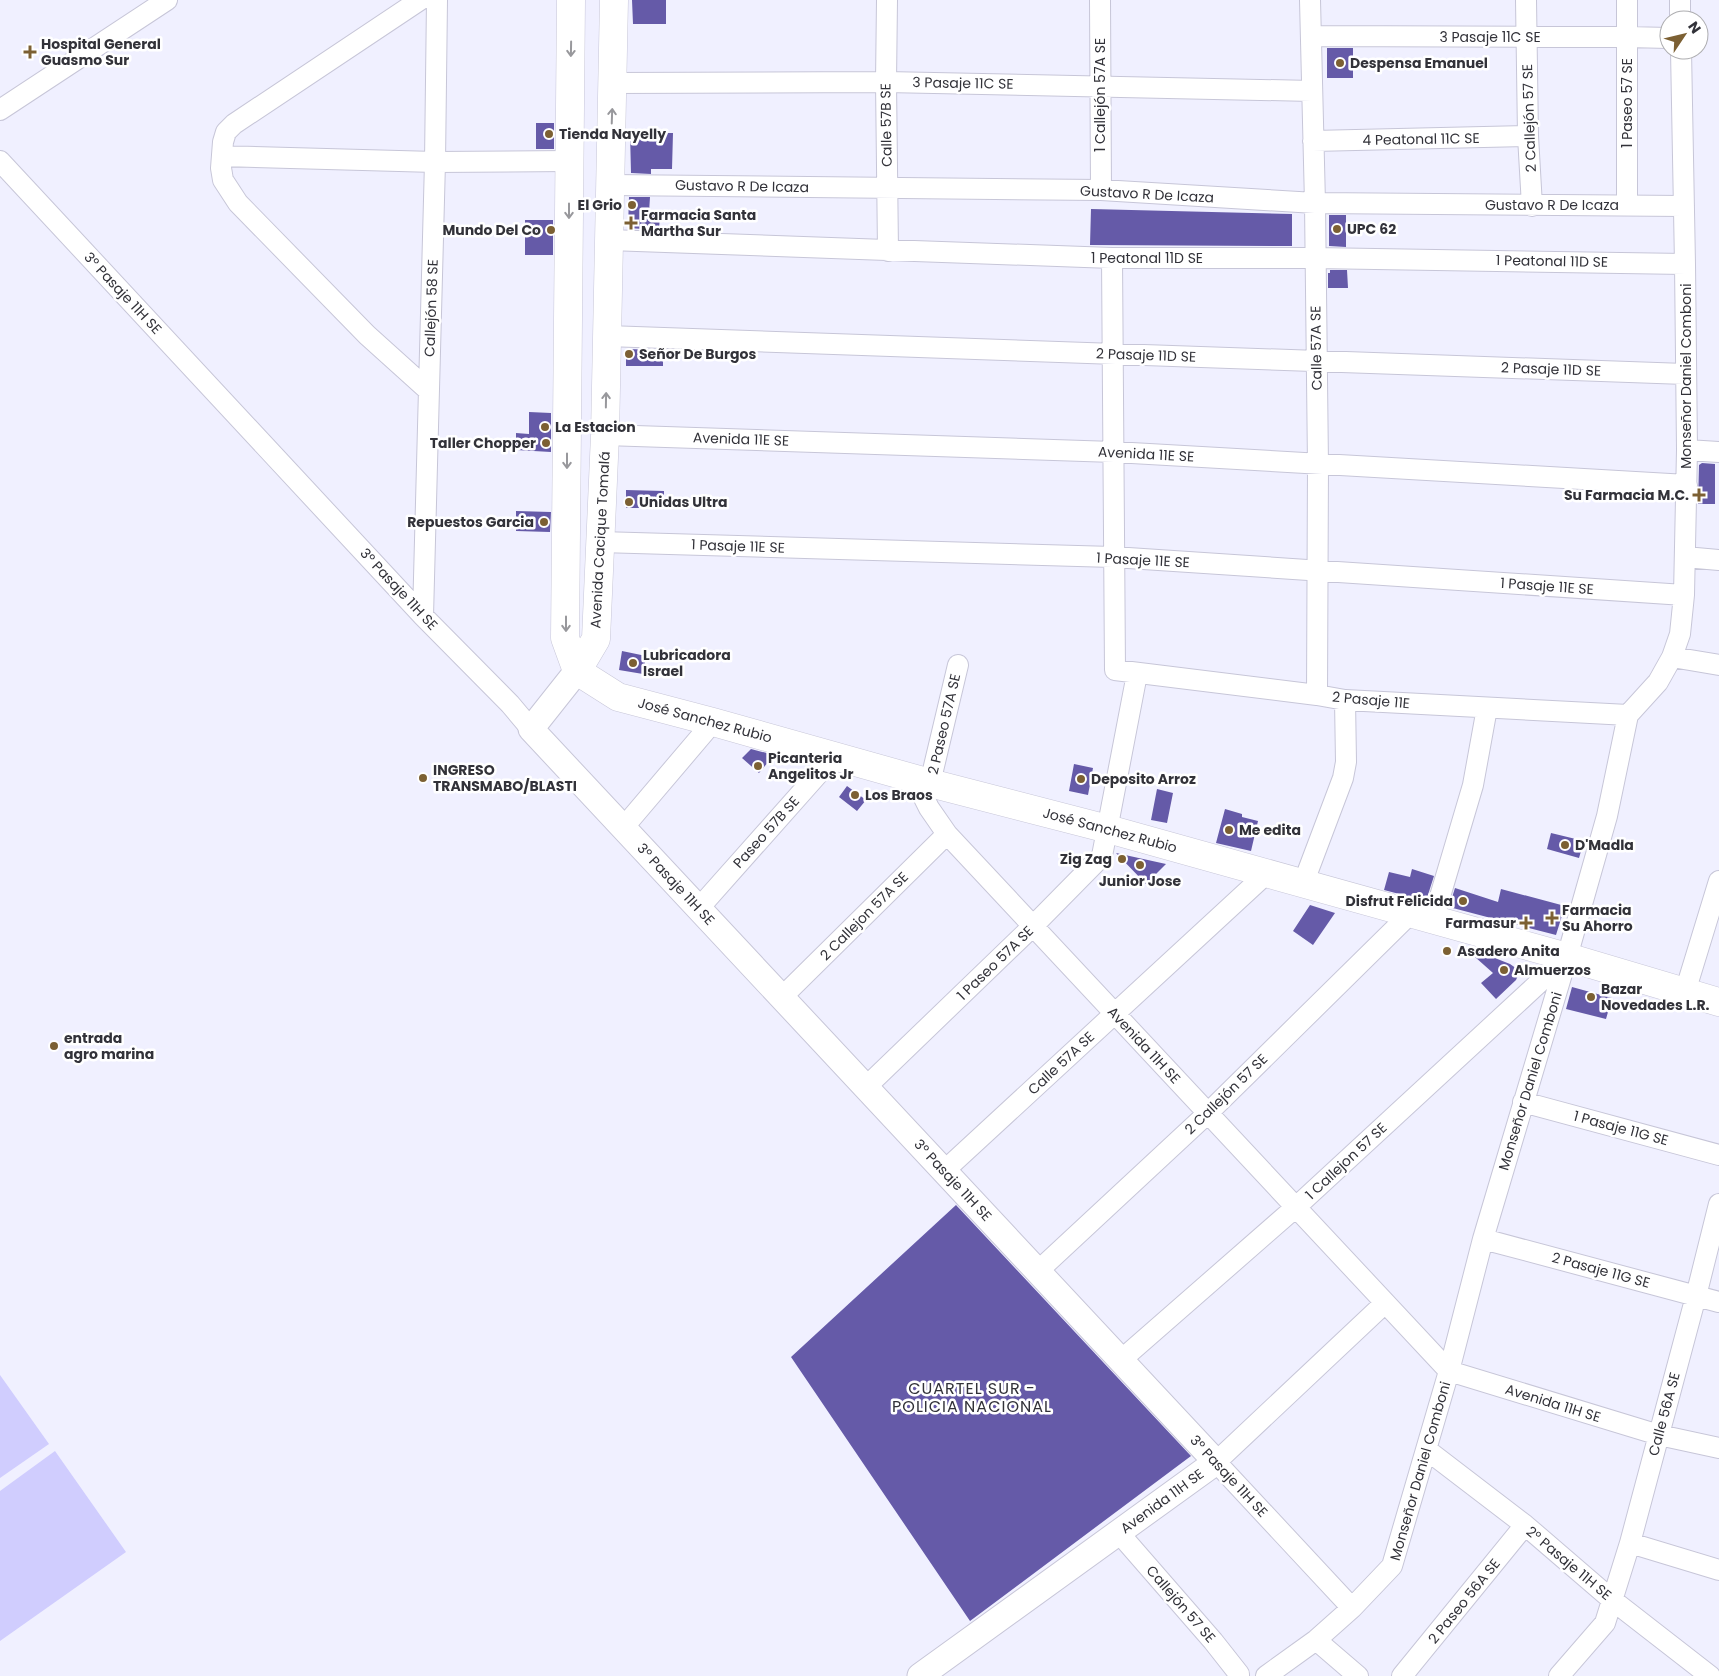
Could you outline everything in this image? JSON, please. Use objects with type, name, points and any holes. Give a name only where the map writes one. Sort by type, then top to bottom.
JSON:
[{"type":"main road","points":[[572,0],[566,638],[577,671]]},
{"type":"main road","name":"Avenida Cacique Tomalá","points":[[577,671],[596,639],[605,435],[614,0]]},
{"type":"main road","name":"José Sanchez Rubio","points":[[577,671],[618,697],[922,781],[1108,829],[1567,957],[1719,1002]]},
{"type":"street","points":[[0,110],[167,0]]},
{"type":"street","points":[[420,0],[234,124],[226,132],[223,142],[221,168],[223,180],[238,203],[367,335],[428,390]]},
{"type":"street","name":"Callejón 58 SE","points":[[423,616],[435,162],[437,0]]},
{"type":"street","name":"Calle 57B SE","points":[[887,0],[888,250]]},
{"type":"street","name":"1 Callejón 57A SE","points":[[1100,0],[1101,190]]},
{"type":"street","name":"Calle 57A SE","points":[[1310,0],[1315,203],[1318,465],[1317,695]]},
{"type":"street","name":"2 Callejón 57 SE","points":[[1526,0],[1528,136],[1532,206]]},
{"type":"street","name":"1 Paseo 57 SE","points":[[1627,0],[1627,206]]},
{"type":"street","name":"3 Pasaje 11C SE","points":[[1312,36],[1659,38]]},
{"type":"street","name":"Monseñor Daniel Comboni","points":[[1266,1676],[1316,1640],[1352,1608],[1392,1566],[1449,1371],[1483,1239],[1607,816],[1628,715],[1658,682],[1672,658],[1680,634],[1686,557],[1687,485],[1686,264],[1681,60]]},
{"type":"street","name":"3 Pasaje 11C SE","points":[[613,83],[886,82],[1312,91]]},
{"type":"street","name":"4 Peatonal 11C SE","points":[[1313,141],[1528,136]]},
{"type":"street","points":[[222,156],[435,162],[569,161]]},
{"type":"street","name":"3° Pasaje 11H SE","points":[[0,161],[423,616],[510,704],[623,828],[1352,1608]]},
{"type":"street","name":"Gustavo R De Icaza","points":[[610,184],[1101,190],[1315,203],[1684,206]]},
{"type":"street","name":"1 Peatonal 11D SE","points":[[609,240],[1112,258],[1315,258],[1686,264]]},
{"type":"street","points":[[1112,258],[1113,557]]},
{"type":"street","name":"2 Pasaje 11D SE","points":[[607,336],[1685,374]]},
{"type":"street","name":"Avenida 11E SE","points":[[605,435],[1114,452],[1687,485]]},
{"type":"street","points":[[1687,450],[1719,452]]},
{"type":"street","name":"1 Pasaje 11E SE","points":[[600,542],[1113,557],[1684,594]]},
{"type":"street","name":"2 Pasaje 11E","points":[[1113,557],[1115,670],[1345,700],[1628,715]]},
{"type":"street","points":[[1686,557],[1719,560]]},
{"type":"street","points":[[1672,658],[1719,665]]},
{"type":"street","name":"2 Paseo 57A SE","points":[[922,781],[958,665]]},
{"type":"street","points":[[531,729],[577,671]]},
{"type":"street","points":[[1108,829],[1137,674]]},
{"type":"street","points":[[1303,884],[1342,778],[1346,762],[1345,700]]},
{"type":"street","name":"2 Callejón 57 SE","points":[[1038,1271],[1421,917],[1473,785],[1487,708]]},
{"type":"street","points":[[623,828],[713,722]]},
{"type":"street","name":"Paseo 57B SE","points":[[699,908],[834,756]]},
{"type":"street","name":"Avenida 11H SE","points":[[922,781],[929,808],[947,834],[1449,1371],[1659,1435],[1719,1448]]},
{"type":"street","name":"1 Paseo 57A SE","points":[[866,1087],[1033,926],[1102,856],[1108,829]]},
{"type":"street","name":"2 Callejon 57A SE","points":[[782,997],[947,834]]},
{"type":"street","name":"Calle 57A SE","points":[[944,1171],[1266,874]]},
{"type":"street","points":[[1685,992],[1719,881]]},
{"type":"street","name":"1 Callejon 57 SE","points":[[1122,1360],[1296,1207],[1567,957]]},
{"type":"street","name":"1 Pasaje 11G SE","points":[[1523,1102],[1719,1155]]},
{"type":"street","name":"Calle 56A SE","points":[[1559,1676],[1605,1622],[1630,1543],[1719,1204]]},
{"type":"street","name":"2 Pasaje 11G SE","points":[[1483,1239],[1719,1302]]},
{"type":"street","name":"Avenida 11H SE","points":[[920,1676],[1216,1462],[1386,1303]]},
{"type":"street","name":"2° Pasaje 11H SE","points":[[1427,1450],[1525,1526],[1611,1599],[1710,1676]]},
{"type":"street","name":"2 Paseo 56A SE","points":[[1402,1676],[1525,1526]]},
{"type":"street","name":"Callejón 57 SE","points":[[1119,1533],[1213,1641],[1239,1676]]},
{"type":"street","points":[[1630,1543],[1719,1570]]},
{"type":"street","points":[[1316,1640],[1358,1676]]},
{"type":"shaded area","points":[[0,1375],[49,1444],[0,1478]]},
{"type":"shaded area","points":[[55,1451],[126,1552],[0,1641],[0,1491]]},
{"type":"building","points":[[632,0],[666,0],[666,24],[633,24]]},
{"type":"building","name":"Despensa Emanuel","points":[[1327,48],[1353,48],[1353,78],[1327,78]]},
{"type":"building","name":"Tienda Nayelly","points":[[536,123],[554,123],[554,149],[536,149]]},
{"type":"building","points":[[630,133],[673,133],[672,169],[651,169],[651,174],[631,173]]},
{"type":"building","points":[[629,197],[650,197],[649,213],[660,214],[659,230],[628,228]]},
{"type":"building","points":[[1091,209],[1292,214],[1292,246],[1090,245]]},
{"type":"building","name":"UPC 62","points":[[1329,215],[1346,215],[1346,247],[1329,246]]},
{"type":"building","points":[[525,220],[553,220],[553,255],[525,255]]},
{"type":"building","points":[[1330,270],[1347,270],[1348,288],[1328,288],[1328,273],[1330,273]]},
{"type":"building","points":[[626,349],[663,350],[663,366],[626,366]]},
{"type":"building","points":[[529,412],[551,413],[551,452],[516,450],[516,433],[529,434]]},
{"type":"building","points":[[1702,463],[1715,464],[1715,504],[1698,504],[1699,465]]},
{"type":"building","points":[[626,490],[664,491],[664,508],[626,508]]},
{"type":"building","points":[[516,511],[551,512],[550,532],[516,531]]},
{"type":"building","name":"Lubricadora Israel","points":[[622,651],[646,656],[643,674],[619,670]]},
{"type":"building","name":"Picanteria Angelitos Jr","points":[[751,749],[774,755],[759,773],[742,758]]},
{"type":"building","name":"Deposito Arroz","points":[[1074,764],[1093,768],[1088,795],[1069,791]]},
{"type":"building","name":"Los Braos","points":[[847,786],[866,800],[857,811],[839,797]]},
{"type":"building","points":[[1157,789],[1173,793],[1167,823],[1151,820]]},
{"type":"building","points":[[1225,809],[1242,814],[1242,817],[1258,821],[1251,851],[1216,843]]},
{"type":"building","name":"D'Madla","points":[[1551,833],[1584,841],[1579,858],[1547,849]]},
{"type":"building","points":[[1116,853],[1166,864],[1146,884]]},
{"type":"building","points":[[1412,869],[1434,876],[1426,901],[1384,890],[1389,872],[1410,877]]},
{"type":"building","points":[[1455,888],[1498,902],[1501,889],[1565,906],[1556,935],[1449,907]]},
{"type":"building","points":[[1310,905],[1335,913],[1313,945],[1293,931]]},
{"type":"building","points":[[1467,947],[1510,964],[1520,971],[1516,980],[1496,999],[1481,983],[1493,973],[1466,949]]},
{"type":"building","points":[[1572,987],[1612,998],[1606,1019],[1566,1009]]},
{"type":"building","points":[[956,1205],[1191,1456],[970,1621],[791,1357]]},
{"type":"place","name":"Hospital General Guasmo Sur","points":[[30,52]]},
{"type":"place","name":"Despensa Emanuel","points":[[1340,63]]},
{"type":"place","name":"Tienda Nayelly","points":[[549,134]]},
{"type":"place","name":"El Grio","points":[[632,205]]},
{"type":"place","name":"Farmacia Santa Martha Sur","points":[[631,223]]},
{"type":"place","name":"UPC 62","points":[[1337,229]]},
{"type":"place","name":"Mundo Del Co","points":[[551,230]]},
{"type":"place","name":"Señor De Burgos","points":[[629,354]]},
{"type":"place","name":"La Estacion","points":[[545,427]]},
{"type":"place","name":"Taller Chopper","points":[[546,443]]},
{"type":"place","name":"Su Farmacia M.C.","points":[[1699,495]]},
{"type":"place","name":"Unidas Ultra","points":[[629,502]]},
{"type":"place","name":"Repuestos Garcia","points":[[544,522]]},
{"type":"place","name":"Lubricadora Israel","points":[[633,663]]},
{"type":"place","name":"Picanteria Angelitos Jr","points":[[758,766]]},
{"type":"place","name":"INGRESO TRANSMABO/BLASTI","points":[[423,778]]},
{"type":"place","name":"Deposito Arroz","points":[[1081,779]]},
{"type":"place","name":"Los Braos","points":[[855,795]]},
{"type":"place","name":"Me edita","points":[[1229,830]]},
{"type":"place","name":"D'Madla","points":[[1565,845]]},
{"type":"place","name":"Zig Zag","points":[[1122,859]]},
{"type":"place","name":"Junior Jose","points":[[1140,865]]},
{"type":"place","name":"Disfrut Felicida","points":[[1463,901]]},
{"type":"place","name":"Farmacia Su Ahorro","points":[[1552,918]]},
{"type":"place","name":"Farmasur","points":[[1526,923]]},
{"type":"place","name":"Asadero Anita","points":[[1447,951]]},
{"type":"place","name":"Almuerzos","points":[[1504,970]]},
{"type":"place","name":"Bazar Novedades L.R.","points":[[1591,997]]},
{"type":"place","name":"entrada agro marina","points":[[54,1046]]},
{"type":"district","name":"CUARTEL SUR - POLICIA NACIONAL","points":[[972,1397]]}]
